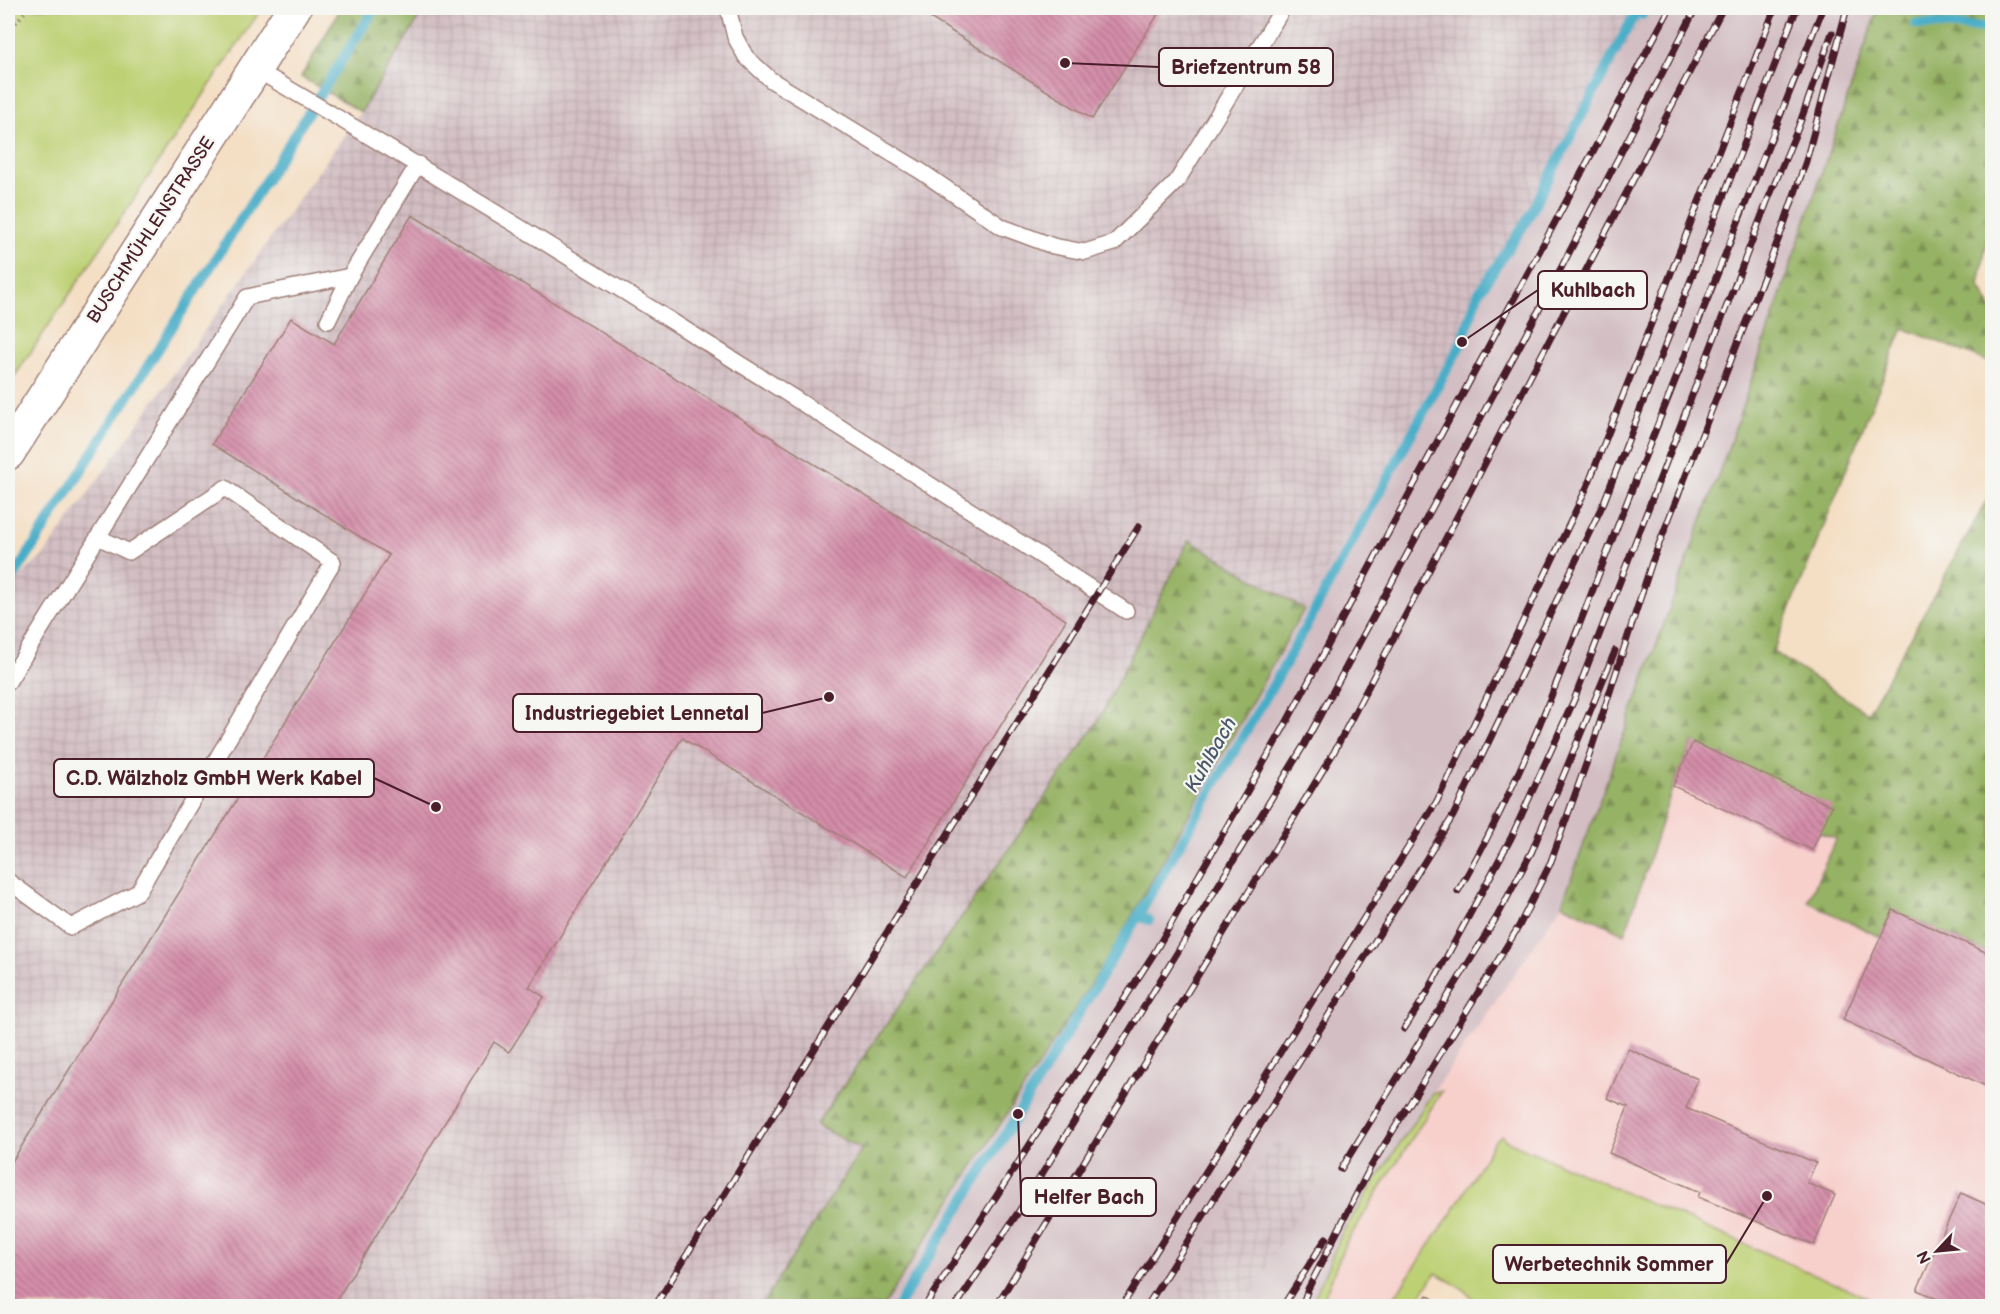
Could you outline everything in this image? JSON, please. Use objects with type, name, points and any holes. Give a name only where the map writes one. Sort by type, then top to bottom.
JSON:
[{"type":"street","name":"BUSCHMÜHLENSTRASSE","points":[[8,453],[294,8]]},
{"type":"lane","points":[[728,8],[735,37],[746,57],[771,80],[922,172],[1002,227],[1053,246],[1085,252],[1114,243],[1177,181],[1283,8]]},
{"type":"lane","points":[[255,69],[418,164],[663,316],[1126,611]]},
{"type":"lane","points":[[328,321],[351,276],[418,164]]},
{"type":"lane","points":[[8,682],[247,297],[351,276]]},
{"type":"lane","points":[[8,881],[71,927],[138,892],[333,562],[225,488],[129,552],[98,537]]},
{"type":"path","points":[[8,32],[28,8]]},
{"type":"shaded area","points":[[422,8],[1878,8],[1615,807],[1562,904],[1439,1083],[1342,1233],[1311,1306],[8,1306],[8,587],[44,555],[361,112]]},
{"type":"shaded area","points":[[1648,8],[1878,8],[1730,443],[1562,904],[1439,1083],[1342,1233],[1311,1306],[1245,1306],[1323,1171],[1275,1141],[1169,1306],[883,1306],[1113,950],[1304,609]]},
{"type":"shaded area","points":[[1693,742],[1832,806],[1836,839],[1808,902],[1893,910],[1992,955],[1992,1306],[1880,1306],[1495,1140],[1455,1208],[1388,1306],[1321,1306],[1344,1246],[1439,1083],[1562,904],[1625,933],[1673,786]]},
{"type":"green space","points":[[8,8],[262,8],[8,386]]},
{"type":"green space","points":[[341,8],[425,8],[361,112],[301,77]]},
{"type":"green space","points":[[1878,8],[1907,8],[1907,12],[1992,13],[1992,210],[1979,286],[1992,309],[1992,363],[1903,328],[1773,652],[1868,713],[1992,491],[1992,955],[1893,910],[1880,937],[1808,902],[1836,838],[1820,833],[1693,742],[1673,786],[1625,934],[1562,904],[1730,443]]},
{"type":"green space","points":[[1189,540],[1304,609],[1113,950],[883,1306],[761,1306],[862,1149],[816,1125],[1097,723]]},
{"type":"green space","points":[[1442,1091],[1344,1246],[1321,1306],[1311,1306],[1342,1233],[1432,1094]]},
{"type":"green space","points":[[1502,1135],[1505,1140],[1887,1306],[1480,1306],[1465,1290],[1436,1273],[1413,1306],[1388,1306],[1455,1208],[1495,1140]]},
{"type":"building","points":[[914,8],[1162,8],[1092,119]]},
{"type":"building","points":[[412,215],[1066,620],[907,877],[682,738],[529,987],[544,997],[509,1052],[494,1042],[333,1306],[8,1306],[8,1168],[389,555],[212,444],[291,318],[334,344]]},
{"type":"building","points":[[1693,742],[1832,806],[1812,850],[1673,786]]},
{"type":"building","points":[[1893,910],[1992,955],[1992,1089],[1843,1020]]},
{"type":"building","points":[[1628,1049],[1698,1079],[1686,1108],[1816,1163],[1807,1183],[1835,1195],[1814,1245],[1698,1197],[1700,1192],[1609,1153],[1628,1107],[1607,1098]]},
{"type":"building","points":[[1961,1193],[1992,1207],[1992,1306],[1953,1306],[1917,1290]]},
{"type":"building","points":[[1427,1295],[1444,1306],[1420,1306]]},
{"type":"waterway","points":[[8,586],[375,8]]},
{"type":"waterway","name":"Kuhlbach","points":[[1138,916],[1282,670],[1462,342],[1478,294],[1526,222],[1631,21],[1636,15],[1642,15]]},
{"type":"waterway","name":"Kuhlbach","points":[[1916,24],[1992,28]]},
{"type":"waterway","points":[[898,1306],[1138,916],[1149,920]]},
{"type":"railway","points":[[925,1306],[1153,955],[1283,729],[1670,8]]},
{"type":"railway","points":[[956,1306],[1023,1205],[1304,745],[1546,297],[1696,8]]},
{"type":"railway","points":[[996,1306],[1334,752],[1723,8]]},
{"type":"railway","points":[[1122,1306],[1437,801],[1587,487],[1775,8]]},
{"type":"railway","points":[[1147,1306],[1453,816],[1604,502],[1797,8]]},
{"type":"railway","points":[[1458,891],[1506,801],[1547,707],[1823,8]]},
{"type":"railway","points":[[1302,1306],[1308,1289],[1370,1168],[1519,926],[1550,864],[1590,753],[1652,562],[1782,230],[1806,161],[1847,8]]},
{"type":"railway","points":[[1404,1029],[1427,993],[1511,838],[1574,700],[1767,202],[1798,128],[1832,33]]},
{"type":"railway","points":[[655,1306],[1139,526]]},
{"type":"railway","points":[[1341,1169],[1498,915],[1532,851],[1615,651]]},
{"type":"railway","points":[[1283,1306],[1326,1238]]},
{"type":"place","name":"Briefzentrum 58","points":[[1065,63]]},
{"type":"place","name":"Kuhlbach","points":[[1462,342]]},
{"type":"place","name":"Industriegebiet Lennetal","points":[[829,697]]},
{"type":"place","name":"C.D. Wälzholz GmbH Werk Kabel","points":[[436,807]]},
{"type":"place","name":"Helfer Bach","points":[[1018,1114]]},
{"type":"place","name":"Werbetechnik Sommer","points":[[1767,1196]]}]
